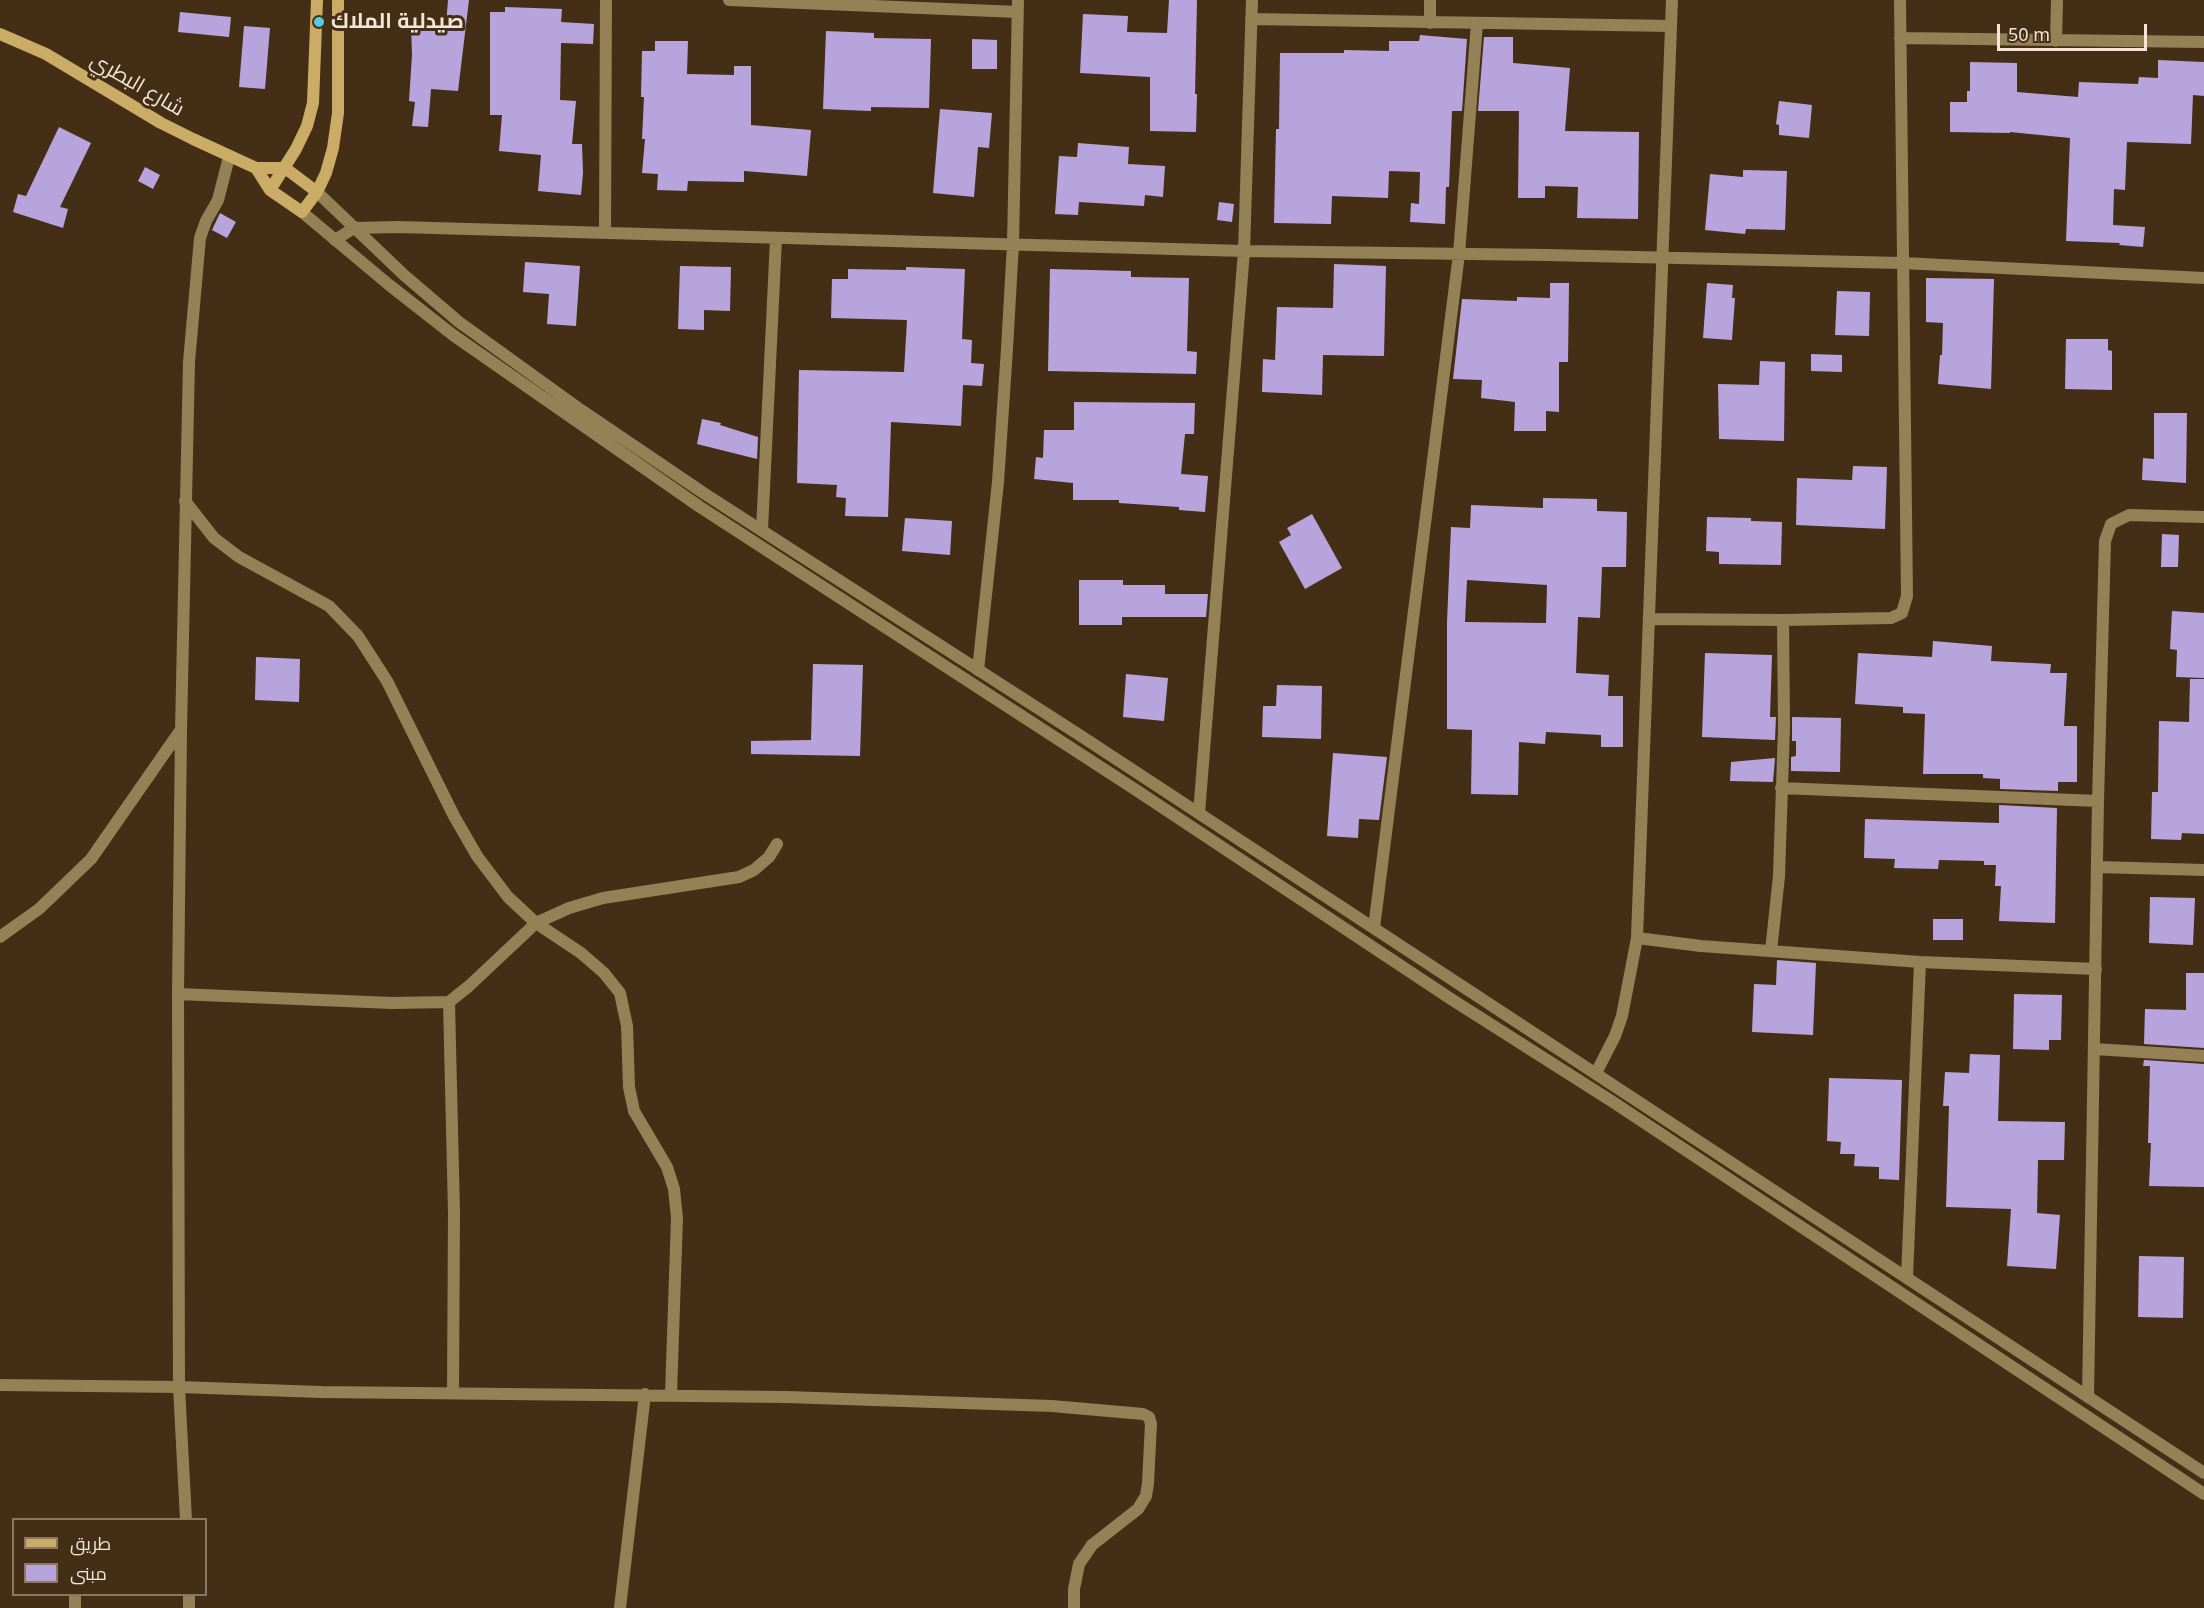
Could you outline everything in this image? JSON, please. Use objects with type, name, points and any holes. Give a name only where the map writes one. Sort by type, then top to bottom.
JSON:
[{"type":"main road","points":[[270,190],[285,168],[307,126],[313,103],[317,0]]},
{"type":"main road","points":[[256,168],[270,190],[302,212],[317,192],[326,173],[333,148],[338,113],[338,0]]},
{"type":"main road","name":"شارع البطري","points":[[0,34],[46,54],[161,123],[256,168]]},
{"type":"main road","points":[[256,168],[285,168],[317,192]]},
{"type":"street","points":[[605,233],[606,0]]},
{"type":"street","points":[[729,0],[1018,6],[1012,244],[998,482],[978,670]]},
{"type":"street","points":[[1199,813],[1244,251],[1252,0]]},
{"type":"street","points":[[1430,0],[1430,23]]},
{"type":"street","points":[[1596,1073],[1615,1036],[1622,1016],[1637,938],[1672,0]]},
{"type":"street","points":[[1650,619],[1891,618],[1902,613],[1907,596],[1900,0]]},
{"type":"street","points":[[2056,41],[2057,0]]},
{"type":"street","points":[[1251,19],[1671,26]]},
{"type":"street","points":[[1374,928],[1459,254],[1477,23]]},
{"type":"street","points":[[1900,38],[2204,42]]},
{"type":"street","points":[[186,1518],[179,1387],[178,993],[189,362],[200,238],[206,220],[218,200],[229,157]]},
{"type":"street","points":[[317,192],[404,275],[459,321],[581,410],[705,494],[1199,813],[2204,1473]]},
{"type":"street","points":[[302,212],[453,335],[700,507],[1136,790],[1451,999],[1613,1102],[2204,1494]]},
{"type":"street","points":[[335,240],[354,228],[398,227],[1244,251],[1902,263],[2204,278]]},
{"type":"street","points":[[762,530],[776,239]]},
{"type":"street","points":[[185,501],[214,538],[239,557],[329,606],[357,636],[387,681],[454,816],[477,856],[507,897],[536,923],[581,952],[604,973],[620,993],[627,1026],[629,1087],[634,1111],[667,1167],[675,1189],[677,1218],[671,1394]]},
{"type":"street","points":[[2088,1397],[2098,801],[2106,542],[2111,524],[2129,515],[2204,517]]},
{"type":"street","points":[[1771,951],[1779,876],[1783,620]]},
{"type":"street","points":[[0,937],[39,909],[91,858],[181,730]]},
{"type":"street","points":[[1782,788],[2098,801]]},
{"type":"street","points":[[178,993],[392,1003],[449,1002],[536,923],[569,908],[603,898],[739,877],[754,870],[769,858],[777,844]]},
{"type":"street","points":[[2097,867],[2204,870]]},
{"type":"street","points":[[1637,938],[1920,962],[2096,969]]},
{"type":"street","points":[[1906,1277],[1920,962]]},
{"type":"street","points":[[1451,999],[1460,985]]},
{"type":"street","points":[[449,1002],[454,1213],[453,1392]]},
{"type":"street","points":[[2095,1049],[2204,1056]]},
{"type":"street","points":[[0,1385],[179,1387],[321,1392],[671,1394],[1052,1406],[1143,1414],[1149,1417],[1151,1424],[1146,1496],[1138,1509],[1092,1545],[1079,1564],[1074,1589],[1074,1608]]},
{"type":"street","points":[[620,1608],[645,1394]]},
{"type":"building","points":[[448,0],[469,0],[458,91],[431,89],[428,127],[412,126],[415,102],[409,101],[412,55],[411,24],[446,25]]},
{"type":"building","points":[[1169,0],[1197,0],[1196,132],[1150,131],[1150,77],[1080,73],[1083,14],[1128,16],[1127,32],[1167,33]]},
{"type":"building","points":[[505,7],[562,9],[561,22],[594,24],[593,44],[561,43],[560,100],[576,101],[572,144],[582,144],[581,195],[538,191],[541,155],[499,151],[502,115],[490,115],[490,12],[505,12]]},
{"type":"building","points":[[180,12],[231,17],[229,37],[178,32]]},
{"type":"building","points":[[244,26],[270,28],[265,89],[239,87]]},
{"type":"building","points":[[826,31],[874,33],[874,38],[931,39],[929,108],[871,107],[871,111],[823,109]]},
{"type":"building","points":[[1420,35],[1467,39],[1462,111],[1452,111],[1445,224],[1410,222],[1411,203],[1419,204],[1420,172],[1389,171],[1388,198],[1332,196],[1331,224],[1274,223],[1280,53],[1344,53],[1344,50],[1389,51],[1389,41],[1419,41]]},
{"type":"building","points":[[1484,37],[1513,37],[1513,63],[1570,68],[1565,131],[1639,132],[1638,219],[1577,218],[1578,187],[1545,186],[1545,198],[1518,198],[1519,111],[1478,111]]},
{"type":"building","points":[[972,39],[997,40],[997,69],[972,69]]},
{"type":"building","points":[[655,41],[688,41],[687,74],[734,75],[734,66],[751,66],[751,125],[811,130],[807,176],[744,171],[744,182],[688,181],[687,191],[657,190],[658,174],[642,173],[645,139],[642,139],[644,97],[641,97],[642,51],[655,51]]},
{"type":"building","points":[[2158,60],[2204,62],[2204,96],[2193,95],[2191,144],[2127,142],[2125,190],[2114,189],[2113,225],[2145,227],[2143,247],[2119,245],[2120,243],[2066,241],[2070,138],[2010,132],[1950,132],[1950,102],[1967,102],[1967,91],[1970,91],[1970,62],[2017,63],[2017,92],[2078,97],[2079,82],[2138,84],[2139,77],[2158,78]]},
{"type":"building","points":[[1779,101],[1812,105],[1809,138],[1779,135],[1779,125],[1776,124]]},
{"type":"building","points":[[940,109],[992,113],[989,148],[978,147],[974,197],[933,193]]},
{"type":"building","points":[[59,127],[91,143],[60,207],[68,209],[63,228],[13,212],[18,194],[26,196]]},
{"type":"building","points":[[1078,143],[1129,147],[1128,164],[1165,166],[1163,197],[1145,195],[1144,206],[1079,202],[1078,215],[1055,214],[1059,156],[1077,157]]},
{"type":"building","points":[[145,167],[160,175],[153,189],[138,181]]},
{"type":"building","points":[[1743,170],[1787,171],[1785,230],[1746,229],[1745,234],[1705,230],[1710,174],[1743,177]]},
{"type":"building","points":[[1219,202],[1234,204],[1232,222],[1217,220]]},
{"type":"building","points":[[220,213],[236,222],[227,238],[212,230]]},
{"type":"building","points":[[525,262],[580,266],[576,326],[547,324],[549,294],[523,292]]},
{"type":"building","points":[[1334,264],[1386,266],[1384,356],[1323,355],[1322,395],[1262,392],[1263,359],[1275,360],[1277,307],[1333,308]]},
{"type":"building","points":[[680,266],[731,267],[730,311],[704,310],[704,330],[678,329]]},
{"type":"building","points":[[906,267],[965,269],[962,339],[972,340],[971,363],[984,364],[982,386],[963,385],[961,426],[891,422],[888,517],[845,516],[846,498],[836,497],[837,485],[797,483],[799,370],[904,372],[907,320],[831,318],[832,279],[848,279],[848,269],[906,270]]},
{"type":"building","points":[[1050,269],[1131,271],[1131,277],[1189,278],[1187,351],[1197,352],[1196,374],[1048,371]]},
{"type":"building","points":[[1926,278],[1994,279],[1991,389],[1938,384],[1943,323],[1926,322]]},
{"type":"building","points":[[1550,283],[1569,283],[1568,362],[1559,362],[1559,412],[1546,411],[1546,431],[1514,431],[1515,402],[1481,398],[1482,380],[1453,379],[1462,299],[1517,301],[1517,297],[1550,298]]},
{"type":"building","points":[[1707,283],[1733,285],[1732,298],[1735,298],[1732,340],[1703,338]]},
{"type":"building","points":[[1837,291],[1870,292],[1869,336],[1835,335]]},
{"type":"building","points":[[2066,339],[2108,339],[2108,350],[2112,351],[2112,390],[2065,389]]},
{"type":"building","points":[[1811,354],[1842,355],[1842,372],[1811,371]]},
{"type":"building","points":[[1760,361],[1785,362],[1784,441],[1719,439],[1718,384],[1759,385]]},
{"type":"building","points":[[1074,402],[1195,403],[1194,434],[1185,434],[1181,474],[1208,476],[1205,512],[1179,510],[1179,507],[1119,503],[1119,500],[1073,500],[1073,483],[1034,479],[1036,457],[1043,458],[1044,430],[1074,430]]},
{"type":"building","points":[[2154,413],[2187,413],[2186,483],[2142,480],[2143,458],[2154,459]]},
{"type":"building","points":[[702,419],[721,423],[720,425],[758,437],[757,459],[697,444]]},
{"type":"building","points":[[1853,466],[1887,467],[1885,529],[1796,525],[1797,478],[1852,480]]},
{"type":"building","points":[[1543,498],[1597,499],[1597,511],[1627,512],[1626,567],[1602,567],[1600,618],[1578,617],[1576,673],[1609,675],[1608,696],[1623,696],[1623,747],[1601,747],[1601,735],[1546,732],[1545,744],[1519,742],[1518,795],[1471,794],[1472,730],[1447,729],[1447,622],[1451,527],[1470,528],[1471,505],[1543,508]],"holes":[[[1467,580],[1547,585],[1546,623],[1465,622]]]},
{"type":"building","points":[[1312,514],[1342,568],[1305,589],[1279,542],[1291,535],[1287,528]]},
{"type":"building","points":[[1707,517],[1751,518],[1751,521],[1782,522],[1781,565],[1719,564],[1719,552],[1706,551]]},
{"type":"building","points":[[905,518],[952,521],[950,555],[902,551]]},
{"type":"building","points":[[2162,534],[2179,535],[2178,567],[2161,567]]},
{"type":"building","points":[[1079,580],[1123,580],[1123,585],[1165,585],[1165,594],[1208,594],[1206,617],[1122,617],[1122,625],[1079,625]]},
{"type":"building","points":[[2172,611],[2204,613],[2204,678],[2176,677],[2177,650],[2170,649]]},
{"type":"building","points":[[1933,641],[1992,646],[1991,661],[2051,664],[2050,673],[2067,673],[2064,726],[2077,726],[2077,782],[2058,782],[2058,791],[2000,789],[2000,779],[1983,778],[1983,774],[1923,774],[1925,714],[1903,713],[1903,707],[1855,704],[1858,653],[1932,657]]},
{"type":"building","points":[[1705,653],[1772,655],[1770,717],[1776,717],[1775,740],[1702,737]]},
{"type":"building","points":[[256,657],[300,659],[299,702],[255,700]]},
{"type":"building","points":[[813,664],[863,665],[860,756],[751,754],[751,741],[811,740]]},
{"type":"building","points":[[1126,674],[1168,678],[1164,721],[1123,717]]},
{"type":"building","points":[[2190,679],[2204,679],[2204,834],[2182,833],[2181,840],[2151,839],[2152,792],[2158,792],[2159,721],[2189,722]]},
{"type":"building","points":[[1277,685],[1322,686],[1321,739],[1262,737],[1263,706],[1276,706]]},
{"type":"building","points":[[1792,717],[1841,718],[1840,772],[1791,771],[1791,757],[1796,756],[1796,741],[1792,741]]},
{"type":"building","points":[[1333,753],[1387,757],[1379,820],[1359,819],[1358,838],[1327,836]]},
{"type":"building","points":[[1775,758],[1773,782],[1730,781],[1731,762]]},
{"type":"building","points":[[1999,805],[2057,808],[2055,923],[1999,921],[2001,886],[1995,886],[1996,865],[1984,865],[1984,861],[1939,860],[1938,869],[1894,868],[1895,859],[1864,858],[1865,819],[1999,823]]},
{"type":"building","points":[[2150,897],[2195,898],[2193,945],[2149,943]]},
{"type":"building","points":[[1933,919],[1963,919],[1963,940],[1933,940]]},
{"type":"building","points":[[1777,960],[1816,963],[1813,1035],[1752,1032],[1754,984],[1776,985]]},
{"type":"building","points":[[2186,973],[2204,973],[2204,1048],[2144,1044],[2145,1009],[2186,1010]]},
{"type":"building","points":[[2014,994],[2062,995],[2061,1040],[2049,1040],[2049,1050],[2013,1049]]},
{"type":"building","points":[[1970,1054],[2000,1055],[1998,1121],[2065,1122],[2064,1160],[2038,1160],[2037,1213],[2060,1215],[2056,1269],[2007,1266],[2011,1209],[1946,1207],[1949,1106],[1943,1106],[1945,1072],[1969,1073]]},
{"type":"building","points":[[2144,1060],[2204,1064],[2204,1187],[2149,1186],[2150,1066],[2143,1066]]},
{"type":"building","points":[[1829,1078],[1902,1080],[1899,1180],[1879,1179],[1879,1167],[1854,1166],[1855,1154],[1840,1154],[1841,1142],[1827,1141]]},
{"type":"building","points":[[2139,1256],[2184,1257],[2183,1318],[2138,1317]]},
{"type":"place","name":"صيدلية الملاك","points":[[319,22]]}]
